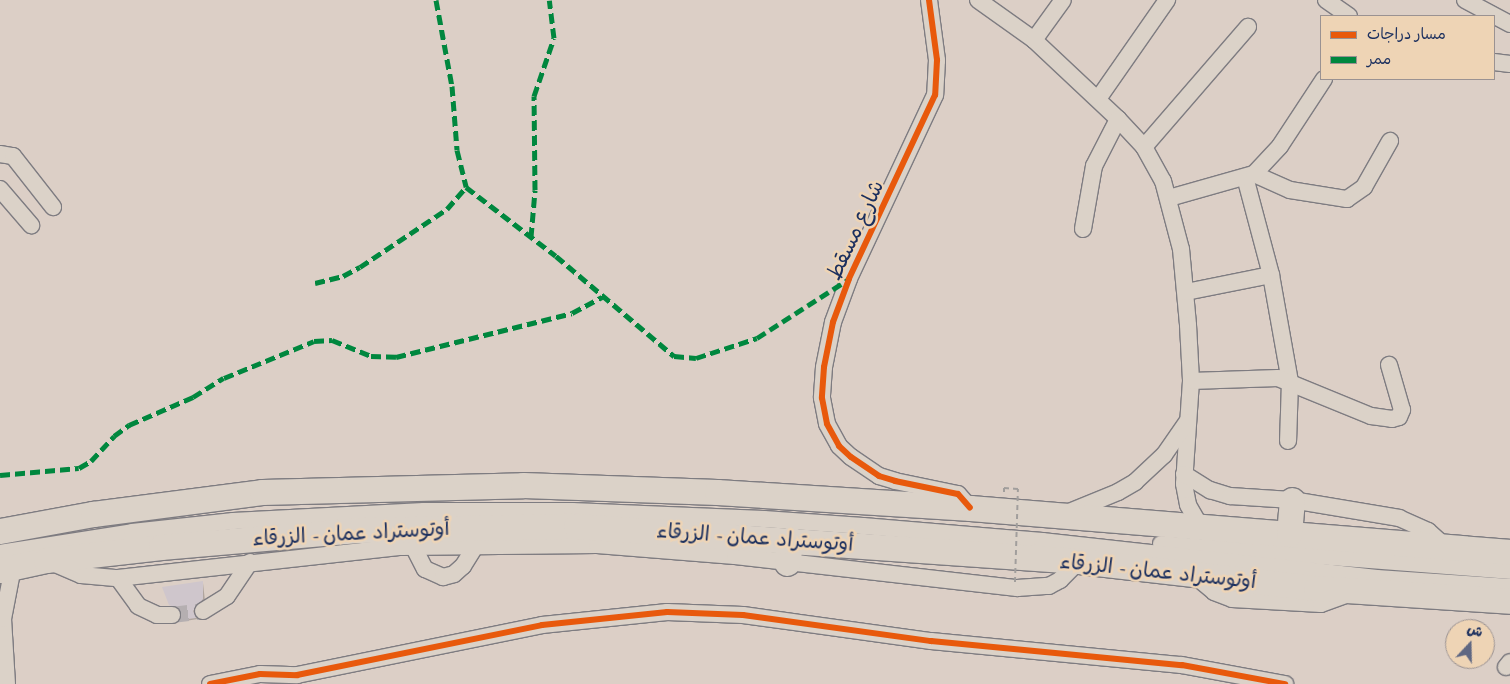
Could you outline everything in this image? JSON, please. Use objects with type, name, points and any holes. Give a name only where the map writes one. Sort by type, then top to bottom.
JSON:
[{"type":"highway","name":"أوتوستراد عمان - الزرقاء","points":[[0,531],[113,511],[262,492],[411,487],[617,487],[970,508],[1510,552]]},
{"type":"highway","points":[[1289,534],[1292,500]]},
{"type":"highway","points":[[0,522],[32,526]]},
{"type":"highway","name":"أوتوستراد عمان - الزرقاء","points":[[4,563],[231,540],[408,536],[576,526],[789,551],[1080,561],[1356,591],[1510,601]]},
{"type":"street","name":"شارع مسقط","points":[[929,0],[937,60],[935,95],[849,279],[834,322],[824,367],[822,398],[828,424],[839,446],[851,457],[872,472],[896,481],[958,494],[970,508]]},
{"type":"street","points":[[978,0],[1034,40],[1118,119],[1144,147],[1169,198],[1181,249],[1186,292],[1190,381],[1184,474],[1188,505],[1200,526]]},
{"type":"street","points":[[1034,40],[1063,0]]},
{"type":"street","points":[[1098,99],[1167,0]]},
{"type":"street","points":[[1326,0],[1348,15]]},
{"type":"street","points":[[1465,0],[1493,15]]},
{"type":"street","points":[[1495,16],[1510,24]]},
{"type":"street","points":[[1144,147],[1248,27]]},
{"type":"street","points":[[1495,62],[1510,64]]},
{"type":"street","points":[[1169,198],[1250,176],[1280,146],[1323,80]]},
{"type":"street","points":[[1084,229],[1094,166],[1118,119]]},
{"type":"street","points":[[1250,176],[1290,190],[1348,199],[1364,187],[1390,141]]},
{"type":"street","points":[[0,154],[12,156],[53,207]]},
{"type":"street","points":[[1250,176],[1271,275],[1290,382],[1288,441]]},
{"type":"street","points":[[0,189],[31,225]]},
{"type":"street","points":[[1186,292],[1271,275]]},
{"type":"street","points":[[1190,381],[1257,377],[1290,382],[1371,416],[1392,419],[1399,417],[1402,410],[1389,365]]},
{"type":"street","points":[[1060,515],[1100,500],[1135,482],[1164,455],[1188,422]]},
{"type":"street","points":[[1184,474],[1210,490],[1230,496],[1292,500],[1399,518],[1428,531],[1446,547]]},
{"type":"street","points":[[0,546],[131,526],[242,515],[427,504],[571,506],[776,514],[1357,557],[1510,572]]},
{"type":"street","points":[[7,684],[3,619],[4,563],[132,532],[275,518],[424,511],[572,512],[764,518],[1042,541],[1377,578],[1510,587]]},
{"type":"street","points":[[408,536],[425,568],[443,576],[454,574],[463,566],[476,545]]},
{"type":"street","points":[[46,560],[80,575],[118,578],[250,562],[408,536],[476,545],[598,545],[789,551]]},
{"type":"street","points":[[202,611],[227,596],[250,562]]},
{"type":"street","points":[[118,578],[138,606],[157,615],[172,615]]},
{"type":"street","points":[[1464,599],[1510,613]]},
{"type":"street","points":[[210,684],[260,674],[297,675],[542,625],[667,612],[743,616],[931,641],[1182,665],[1285,684]]},
{"type":"street","points":[[283,684],[297,675]]},
{"type":"path","points":[[1004,488],[1018,489],[1015,582]]},
{"type":"building","points":[[203,581],[203,599],[193,611],[196,618],[181,620],[181,610],[169,605],[162,587]]},
{"type":"tunnel","points":[[172,615],[203,611]]},
{"type":"marked path","points":[[436,0],[452,86],[457,150],[466,187],[556,256],[674,356],[696,358],[757,338],[849,279]]},
{"type":"marked path","points":[[531,237],[535,190],[534,96],[554,38],[549,0]]},
{"type":"marked path","points":[[315,283],[343,276],[360,267],[447,209],[466,187]]},
{"type":"marked path","points":[[0,475],[79,468],[91,461],[114,436],[129,425],[193,397],[224,378],[314,341],[332,340],[371,356],[396,357],[572,313],[602,297]]},
{"type":"cycle path","points":[[929,0],[937,60],[935,95],[849,279],[833,322],[824,367],[822,398],[827,424],[839,446],[851,457],[879,476],[958,494],[970,508]]},
{"type":"cycle path","points":[[210,684],[260,674],[297,675],[542,625],[667,612],[743,615],[931,641],[1182,665],[1285,684]]}]
